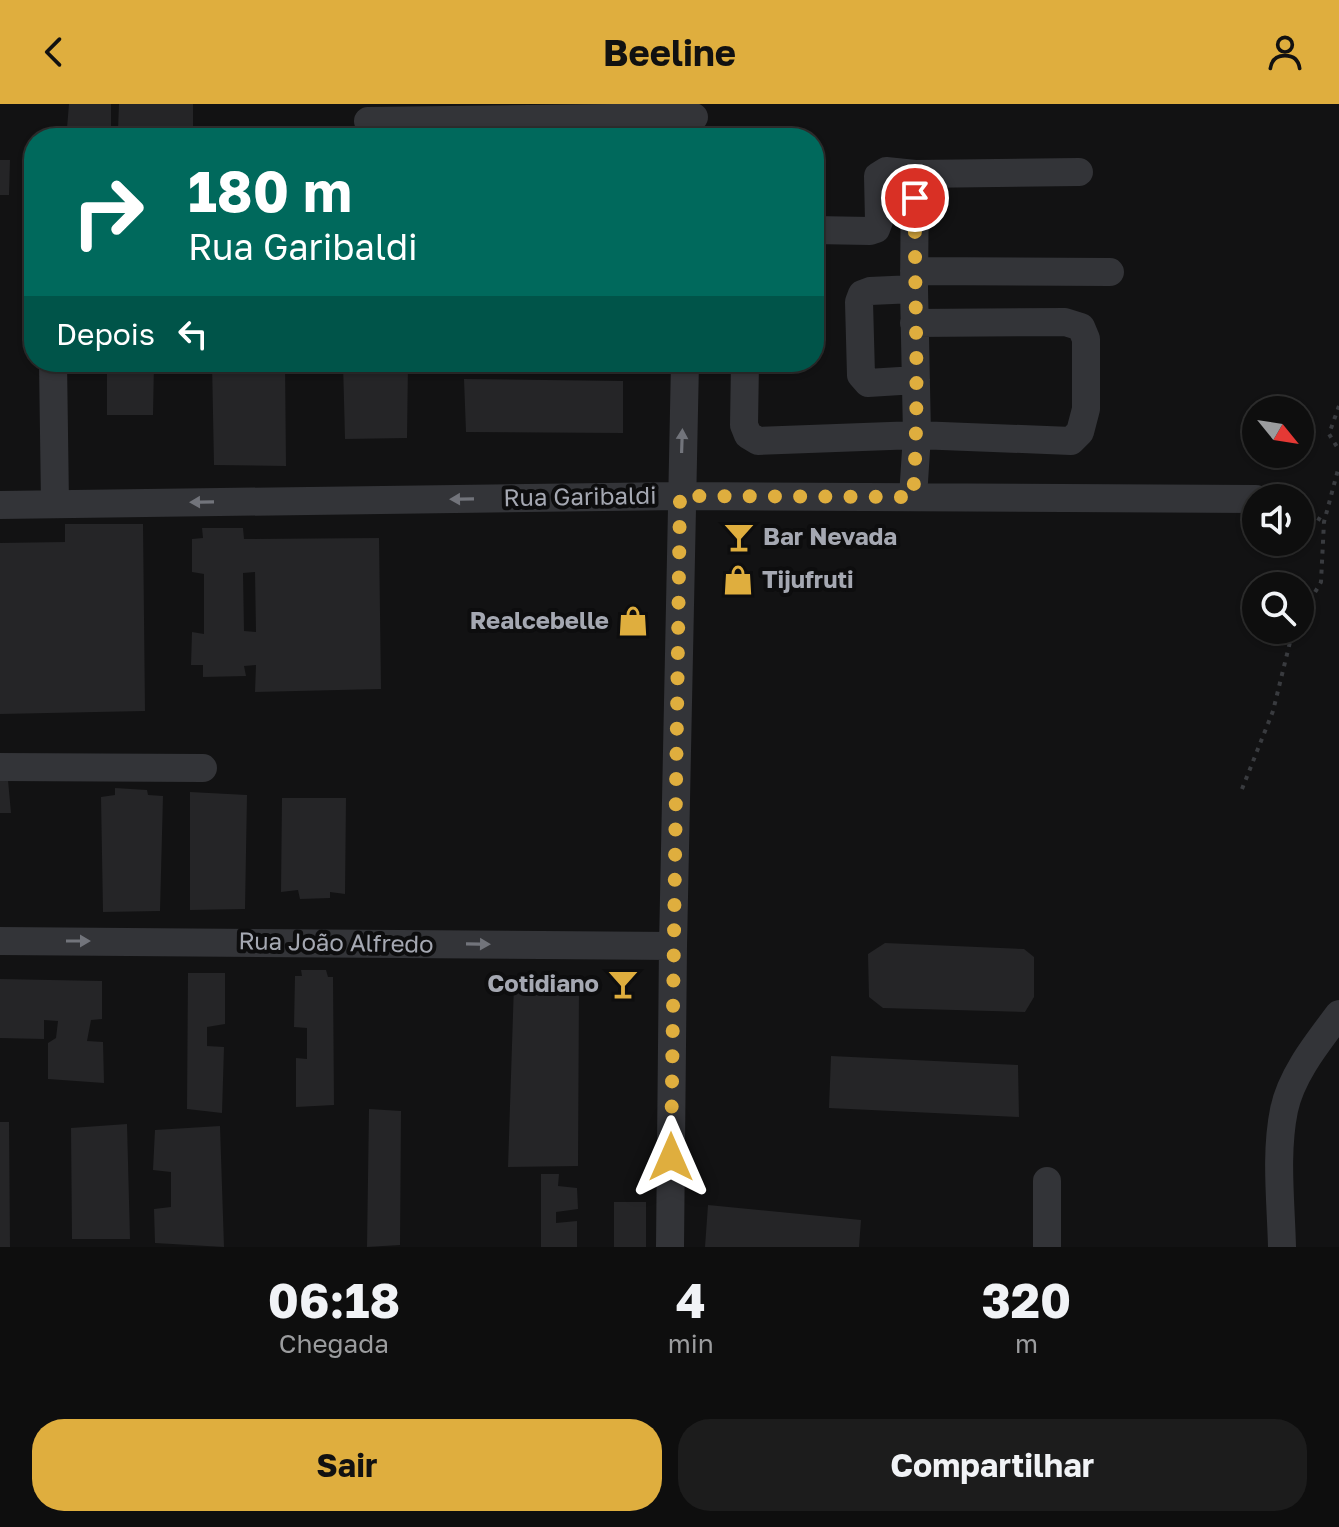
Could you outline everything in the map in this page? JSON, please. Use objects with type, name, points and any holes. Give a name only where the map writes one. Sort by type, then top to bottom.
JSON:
[{"type":"street","points":[[368,121],[694,120]]},
{"type":"street","points":[[824,230],[876,229],[879,221],[878,176],[886,171],[915,174],[1079,172]]},
{"type":"street","points":[[913,497],[917,435],[915,174]]},
{"type":"street","points":[[916,380],[868,383],[861,375],[859,302],[862,294],[914,280],[1110,272]]},
{"type":"street","points":[[745,372],[744,425],[748,435],[758,441],[917,435],[1071,441],[1080,432],[1086,409],[1086,339],[1081,327],[1065,322],[914,323]]},
{"type":"street","points":[[53,372],[55,504]]},
{"type":"street","points":[[670,1247],[680,496],[685,372]]},
{"type":"street","name":"Rua Garibaldi","points":[[0,505],[680,496],[1242,499]]},
{"type":"street","points":[[0,767],[203,768]]},
{"type":"street","name":"Rua João Alfredo","points":[[0,941],[673,946]]},
{"type":"street","points":[[1282,1247],[1281,1144],[1284,1109],[1296,1079],[1339,1014]]},
{"type":"street","points":[[1047,1181],[1047,1247]]},
{"type":"path","points":[[1339,406],[1329,434],[1339,450]]},
{"type":"path","points":[[1314,594],[1321,582],[1324,522],[1339,466]]},
{"type":"path","points":[[1314,516],[1324,522]]},
{"type":"path","points":[[1242,789],[1273,711],[1290,644]]},
{"type":"building","points":[[69,104],[111,104],[111,127],[67,128]]},
{"type":"building","points":[[119,104],[193,104],[193,128],[118,128]]},
{"type":"building","points":[[0,160],[10,160],[9,195],[0,195]]},
{"type":"building","points":[[107,372],[154,372],[153,415],[107,415]]},
{"type":"building","points":[[212,372],[285,372],[286,466],[214,465]]},
{"type":"building","points":[[343,372],[408,372],[407,438],[345,439]]},
{"type":"building","points":[[464,379],[623,381],[623,433],[466,432]]},
{"type":"building","points":[[65,524],[143,524],[145,711],[0,714],[0,543],[65,542]]},
{"type":"building","points":[[202,528],[243,528],[244,539],[379,538],[381,689],[255,692],[256,665],[244,666],[246,676],[203,677],[203,665],[191,665],[192,632],[204,634],[204,574],[192,572],[192,539],[203,538]],"holes":[[[255,572],[256,632],[244,631],[243,573]]]},
{"type":"building","points":[[0,780],[8,780],[11,813],[0,813]]},
{"type":"building","points":[[115,788],[147,790],[148,795],[163,796],[160,911],[103,912],[101,797],[115,795]]},
{"type":"building","points":[[190,792],[247,795],[245,909],[190,910]]},
{"type":"building","points":[[282,798],[346,798],[345,894],[330,892],[330,898],[300,899],[298,890],[281,892]]},
{"type":"building","points":[[885,943],[1024,949],[1034,957],[1034,997],[1025,1012],[883,1008],[869,997],[868,954]]},
{"type":"building","points":[[301,970],[326,970],[328,977],[333,977],[334,1105],[296,1107],[296,1058],[307,1059],[307,1028],[294,1027],[295,976],[302,976]]},
{"type":"building","points":[[188,973],[225,973],[225,1024],[207,1027],[207,1046],[224,1047],[222,1113],[187,1109]]},
{"type":"building","points":[[0,979],[102,981],[102,1019],[91,1020],[87,1041],[103,1042],[104,1083],[48,1079],[48,1043],[56,1038],[58,1021],[44,1020],[44,1039],[0,1038]]},
{"type":"building","points":[[514,984],[579,986],[578,1166],[508,1167]]},
{"type":"building","points":[[831,1056],[1018,1065],[1019,1117],[829,1108]]},
{"type":"building","points":[[369,1109],[401,1111],[400,1245],[367,1247]]},
{"type":"building","points":[[0,1122],[9,1122],[10,1247],[0,1247]]},
{"type":"building","points":[[127,1124],[130,1239],[72,1239],[71,1128]]},
{"type":"building","points":[[220,1126],[224,1247],[155,1243],[154,1209],[171,1207],[171,1172],[153,1170],[155,1130]]},
{"type":"building","points":[[541,1174],[559,1174],[558,1186],[577,1188],[578,1209],[556,1212],[556,1223],[577,1221],[577,1247],[541,1247]]},
{"type":"building","points":[[614,1202],[646,1202],[646,1247],[614,1247]]},
{"type":"building","points":[[708,1205],[861,1220],[859,1247],[705,1247]]},
{"type":"place","name":"Bar Nevada","points":[[739,537]]},
{"type":"place","name":"Tijufruti","points":[[738,580]]},
{"type":"place","name":"Realcebelle","points":[[633,621]]},
{"type":"place","name":"Cotidiano","points":[[623,984]]},
{"type":"route","points":[[671,1157],[680,496],[913,497],[917,435],[915,198]]}]
